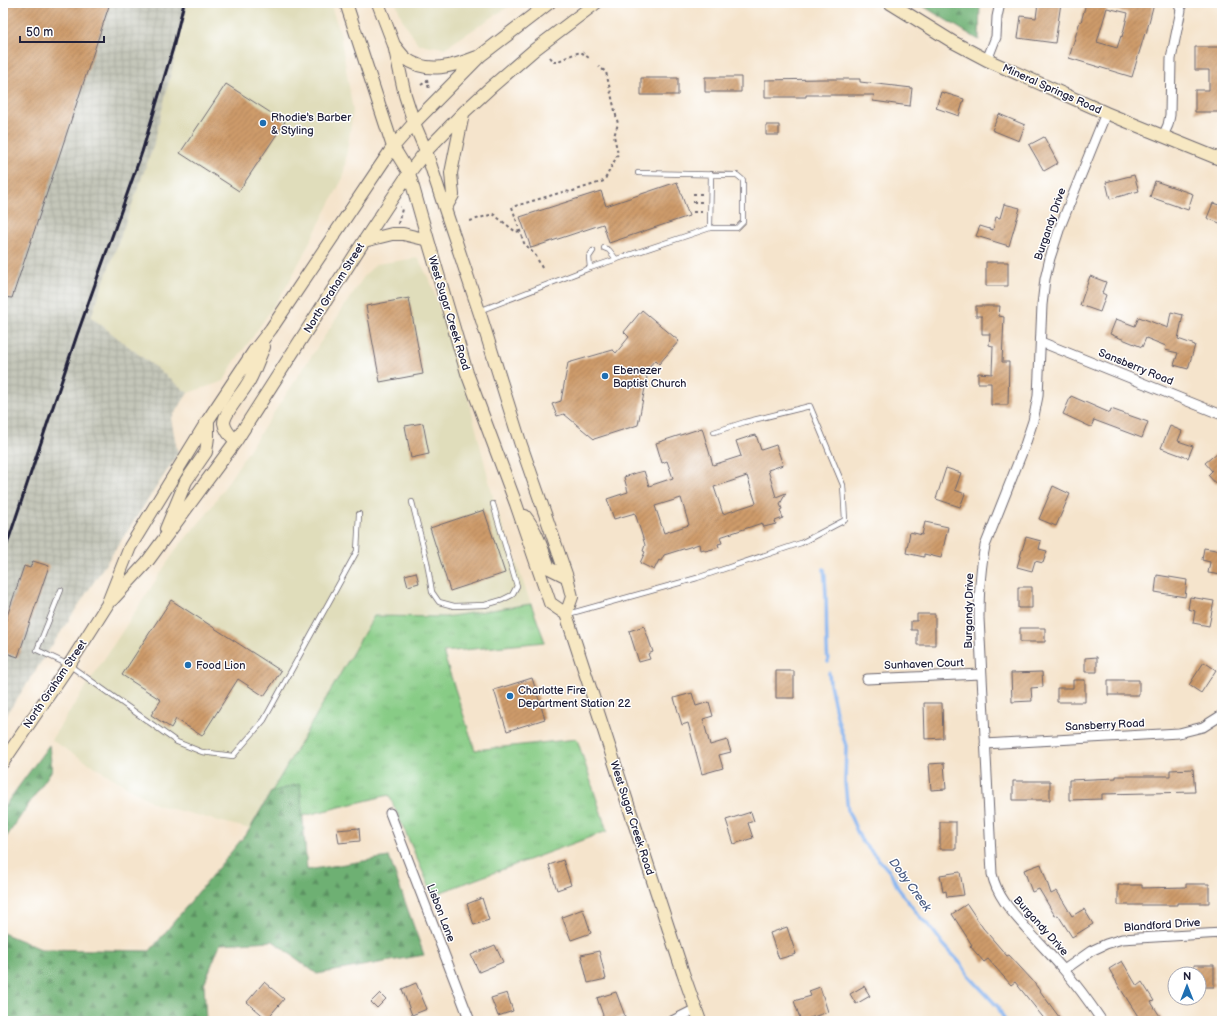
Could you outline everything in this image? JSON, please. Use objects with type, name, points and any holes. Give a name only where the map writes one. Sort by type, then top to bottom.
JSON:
[{"type":"main road","name":"West Sugar Creek Road","points":[[346,3],[392,147],[409,173],[467,373],[516,504],[550,603],[566,614],[700,1021]]},
{"type":"main road","points":[[378,3],[394,45],[405,95],[414,123],[426,151],[479,311],[520,442],[567,577],[572,597],[566,614]]},
{"type":"main road","name":"North Graham Street","points":[[107,605],[130,547],[208,420],[254,351],[271,329],[392,147],[480,56],[549,3]]},
{"type":"main road","name":"North Graham Street","points":[[3,762],[107,605],[147,562],[236,441],[364,241],[409,173],[426,151],[464,112],[534,50],[596,3]]},
{"type":"main road","name":"Mineral Springs Road","points":[[890,3],[953,42],[987,60],[1106,112],[1222,160]]},
{"type":"main road","points":[[394,45],[405,58],[415,64],[435,68],[458,64],[480,56]]},
{"type":"main road","points":[[445,209],[453,195],[451,173],[464,112]]},
{"type":"main road","points":[[364,241],[392,234],[403,234],[428,240]]},
{"type":"main road","points":[[236,441],[229,434],[224,422],[227,414],[247,385],[271,329]]},
{"type":"main road","points":[[158,547],[186,481],[206,452],[208,420]]},
{"type":"main road","points":[[516,504],[530,522],[542,547],[549,568],[567,577]]},
{"type":"street","points":[[987,60],[996,36],[1000,3]]},
{"type":"street","points":[[1163,136],[1168,125],[1170,115],[1171,59],[1181,10],[1178,3]]},
{"type":"street","name":"Burgandy Drive","points":[[1102,1021],[1088,1000],[1064,970],[1008,908],[996,888],[992,874],[981,674],[979,588],[982,559],[992,528],[1033,421],[1038,396],[1042,305],[1045,279],[1050,258],[1060,227],[1106,112]]},
{"type":"street","name":"Sansberry Road","points":[[1041,342],[1222,415]]},
{"type":"street","name":"Sunhaven Court","points":[[867,678],[981,674]]},
{"type":"street","name":"Sansberry Road","points":[[986,744],[1179,733],[1203,727],[1222,715]]},
{"type":"street","name":"Lisbon Lane","points":[[390,813],[470,1021]]},
{"type":"street","name":"Blandford Drive","points":[[1064,970],[1091,951],[1122,939],[1222,933]]},
{"type":"street","points":[[672,1021],[696,1009]]},
{"type":"lane","points":[[479,311],[616,259],[710,228],[737,228],[743,222],[743,180],[737,175],[638,173]]},
{"type":"lane","points":[[710,228],[711,174]]},
{"type":"lane","points":[[604,248],[609,250],[616,259]]},
{"type":"lane","points":[[590,268],[589,257],[593,251]]},
{"type":"lane","points":[[566,614],[697,578],[801,543],[845,520],[842,486],[810,406],[745,422],[714,432]]},
{"type":"lane","points":[[412,502],[427,562],[432,592],[439,602],[454,606],[485,605],[502,600],[512,595],[517,586],[493,504]]},
{"type":"lane","points":[[61,590],[37,650],[68,665],[177,742],[202,752],[233,756],[264,720],[357,551],[359,514]]},
{"type":"path","points":[[550,57],[554,62],[556,62],[581,52],[589,58]]},
{"type":"path","points":[[542,268],[536,256],[525,245],[512,207],[566,190],[570,192],[604,181],[618,154],[614,136],[618,124],[606,72],[599,67]]},
{"type":"path","points":[[428,74],[427,81],[430,91]]},
{"type":"path","points":[[421,85],[427,81]]},
{"type":"path","points":[[397,225],[402,209],[398,204]]},
{"type":"path","points":[[470,221],[493,214],[516,232],[520,230]]},
{"type":"shaded area","points":[[3,3],[188,3],[153,147],[91,317],[188,393],[171,419],[178,454],[3,720]]},
{"type":"shaded area","points":[[188,3],[330,3],[340,32],[353,111],[343,178],[288,284],[234,362],[224,381],[188,393],[91,317],[153,147]]},
{"type":"shaded area","points":[[396,3],[514,3],[445,48],[418,44],[402,19]]},
{"type":"shaded area","points":[[418,258],[431,283],[457,362],[467,393],[495,505],[531,604],[445,617],[374,616],[250,829],[157,805],[51,740],[177,548],[206,515],[365,275],[376,264]]},
{"type":"green space","points":[[918,3],[980,3],[979,40]]},
{"type":"green space","points":[[531,604],[545,642],[443,652],[475,750],[577,739],[607,831],[433,895],[389,795],[250,829],[374,616],[445,617]]},
{"type":"green space","points":[[49,745],[52,770],[3,842],[3,808]]},
{"type":"green space","points":[[300,784],[307,870],[389,857],[424,955],[317,974],[273,941],[220,944],[204,984],[206,1021],[3,1021],[3,933],[41,949],[150,951],[250,829],[271,792]]},
{"type":"building","points":[[3,3],[110,3],[12,298],[3,297]]},
{"type":"building","points":[[1038,3],[1061,3],[1055,43],[1018,38],[1021,16],[1036,18]]},
{"type":"building","points":[[1086,3],[1154,3],[1132,77],[1069,58],[1080,21],[1081,22]],"holes":[[[1107,8],[1128,13],[1122,37],[1121,36],[1117,48],[1097,42]]]},
{"type":"building","points":[[1195,47],[1222,47],[1222,112],[1195,112],[1195,90],[1209,90],[1209,70],[1195,70]]},
{"type":"building","points":[[705,77],[741,77],[741,92],[705,92]]},
{"type":"building","points":[[641,78],[678,78],[678,95],[641,95]]},
{"type":"building","points":[[860,79],[860,82],[912,88],[910,106],[873,101],[874,95],[806,95],[806,97],[765,97],[765,80]]},
{"type":"building","points":[[226,84],[285,122],[239,191],[180,153]]},
{"type":"building","points":[[941,92],[964,99],[959,116],[936,108]]},
{"type":"building","points":[[999,114],[1025,125],[1019,141],[992,130]]},
{"type":"building","points":[[766,125],[779,125],[779,135],[766,135]]},
{"type":"building","points":[[1044,137],[1058,163],[1044,171],[1029,145]]},
{"type":"building","points":[[1134,175],[1139,191],[1110,199],[1106,182]]},
{"type":"building","points":[[1155,181],[1193,194],[1188,210],[1150,197]]},
{"type":"building","points":[[677,182],[689,216],[609,243],[603,224],[531,248],[520,217],[601,191],[606,206]]},
{"type":"building","points":[[1213,203],[1222,206],[1222,224],[1207,218]]},
{"type":"building","points":[[1004,204],[1020,208],[1009,246],[976,236],[980,226],[993,230],[996,217],[1000,218]]},
{"type":"building","points":[[986,262],[1008,262],[1008,286],[986,286]]},
{"type":"building","points":[[1090,276],[1106,282],[1102,293],[1106,295],[1100,312],[1080,305]]},
{"type":"building","points":[[409,298],[423,374],[380,382],[366,306]]},
{"type":"building","points":[[976,306],[1000,306],[999,316],[1004,317],[1002,362],[1009,362],[1008,405],[991,405],[991,383],[978,383],[978,373],[992,374],[993,346],[989,345],[990,334],[982,334],[982,316],[976,316]]},
{"type":"building","name":"Ebenezer Baptist Church","points":[[642,310],[679,341],[659,364],[655,360],[643,374],[647,377],[638,425],[594,439],[564,414],[557,416],[552,404],[561,401],[568,363],[613,350],[616,353],[629,337],[624,332]]},
{"type":"building","points":[[1171,312],[1183,315],[1178,339],[1195,345],[1188,369],[1174,365],[1178,353],[1165,350],[1166,346],[1146,338],[1142,347],[1110,334],[1116,319],[1135,326],[1139,317],[1168,328]]},
{"type":"building","points":[[1071,396],[1110,413],[1111,409],[1148,422],[1142,438],[1094,420],[1091,427],[1063,414]]},
{"type":"building","points":[[423,423],[429,454],[411,458],[405,426]]},
{"type":"building","points":[[1170,426],[1182,431],[1178,441],[1193,446],[1188,458],[1161,448]]},
{"type":"building","points":[[702,428],[713,465],[741,456],[736,441],[748,437],[756,435],[761,450],[776,445],[783,465],[768,470],[776,497],[786,493],[780,504],[782,509],[780,510],[783,518],[775,521],[776,524],[764,527],[762,523],[720,537],[722,543],[718,544],[719,547],[713,549],[705,551],[704,549],[700,550],[699,544],[664,555],[661,561],[659,560],[654,570],[640,563],[645,552],[643,551],[645,545],[635,513],[614,519],[607,499],[628,492],[624,477],[636,473],[644,471],[649,486],[673,478],[667,461],[662,463],[656,443]],"holes":[[[747,476],[756,503],[723,514],[714,487]],[[681,498],[689,525],[664,533],[655,506]]]},
{"type":"building","points":[[1218,452],[1222,456],[1222,482],[1220,480],[1216,484],[1208,475],[1212,471],[1205,463]]},
{"type":"building","points":[[946,468],[961,473],[955,490],[965,494],[960,507],[936,499]]},
{"type":"building","points":[[1053,486],[1070,494],[1056,526],[1039,519]]},
{"type":"building","points":[[484,510],[505,573],[450,591],[430,528]]},
{"type":"building","points":[[925,522],[948,527],[941,558],[924,554],[924,557],[906,553],[910,532],[922,535]]},
{"type":"building","points":[[1026,537],[1041,541],[1039,549],[1047,551],[1043,563],[1035,561],[1032,571],[1017,567]]},
{"type":"building","points":[[1204,548],[1222,551],[1222,575],[1208,573],[1210,562],[1202,560]]},
{"type":"building","points":[[33,561],[49,566],[18,657],[3,652],[3,628],[24,566],[30,568]]},
{"type":"building","points":[[416,572],[419,583],[408,586],[405,575]]},
{"type":"building","points":[[1157,575],[1187,580],[1185,597],[1155,592]]},
{"type":"building","points":[[1018,587],[1032,587],[1032,608],[1018,608]]},
{"type":"building","points":[[1190,597],[1214,601],[1209,626],[1193,623],[1195,611],[1188,609]]},
{"type":"building","name":"Food Lion","points":[[171,600],[281,671],[264,696],[238,679],[202,736],[176,719],[171,728],[151,715],[161,700],[122,675]]},
{"type":"building","points":[[917,614],[935,614],[935,645],[917,645],[917,630],[911,630],[911,621],[917,621]]},
{"type":"building","points":[[644,626],[653,652],[648,654],[650,659],[639,662],[629,631]]},
{"type":"building","points":[[1020,628],[1045,628],[1045,642],[1020,642]]},
{"type":"building","points":[[1097,657],[1097,672],[1085,672],[1085,658]]},
{"type":"building","points":[[1204,662],[1216,670],[1201,693],[1189,685]]},
{"type":"building","points":[[776,671],[794,671],[794,698],[776,698]]},
{"type":"building","points":[[1042,672],[1043,687],[1031,688],[1032,701],[1012,702],[1011,673]]},
{"type":"building","points":[[532,678],[545,719],[507,731],[494,690]]},
{"type":"building","points":[[1073,680],[1085,680],[1085,702],[1057,702],[1057,688],[1073,688]]},
{"type":"building","points":[[1108,680],[1139,680],[1139,695],[1108,695]]},
{"type":"building","points":[[692,693],[696,706],[709,702],[713,716],[703,719],[710,745],[727,740],[731,752],[719,755],[723,768],[702,774],[688,723],[682,725],[674,698]]},
{"type":"building","points":[[924,703],[942,703],[943,738],[925,739]]},
{"type":"building","points":[[944,763],[946,789],[931,790],[929,764]]},
{"type":"building","points":[[1193,769],[1195,792],[1102,794],[1102,799],[1069,800],[1069,780],[1116,778],[1116,776],[1170,776],[1170,770]]},
{"type":"building","points":[[1013,781],[1050,781],[1050,800],[1013,800]]},
{"type":"building","points":[[751,812],[754,821],[748,823],[753,838],[734,844],[726,820]]},
{"type":"building","points":[[940,822],[956,822],[956,849],[940,849]]},
{"type":"building","points":[[359,828],[360,841],[339,843],[337,830]]},
{"type":"building","points":[[563,860],[571,885],[557,890],[549,865]]},
{"type":"building","points":[[1041,864],[1051,894],[1057,891],[1072,916],[1084,909],[1093,924],[1072,937],[1058,915],[1055,916],[1039,889],[1032,892],[1024,870]]},
{"type":"building","points":[[960,872],[964,895],[947,897],[946,891],[943,892],[940,875]]},
{"type":"building","points":[[1186,884],[1209,884],[1209,903],[1177,903],[1177,905],[1118,905],[1118,885],[1142,885],[1142,888],[1186,887]]},
{"type":"building","points":[[482,898],[489,920],[474,925],[467,904]]},
{"type":"building","points":[[967,904],[983,928],[1007,956],[1009,955],[1032,980],[1062,1021],[1046,1021],[1015,982],[1011,985],[988,959],[984,962],[970,946],[972,945],[952,914]]},
{"type":"building","points":[[583,909],[591,933],[571,940],[562,917]]},
{"type":"building","points":[[787,927],[796,954],[779,959],[770,933]]},
{"type":"building","points":[[495,945],[503,962],[479,972],[471,955]]},
{"type":"building","points":[[599,951],[606,979],[588,983],[581,955]]},
{"type":"building","points":[[1122,961],[1137,986],[1142,982],[1154,1001],[1151,1002],[1163,1021],[1141,1021],[1109,969]]},
{"type":"building","points":[[1214,965],[1214,987],[1207,987],[1207,966],[1194,966]]},
{"type":"building","points":[[264,982],[284,999],[267,1019],[247,1002]]},
{"type":"building","points":[[416,983],[427,1009],[412,1015],[402,989]]},
{"type":"building","points":[[864,986],[870,996],[856,1004],[850,994]]},
{"type":"building","points":[[820,987],[828,1012],[801,1021],[794,1001],[811,996],[809,991]]},
{"type":"building","points":[[616,992],[625,1016],[605,1021],[597,998]]},
{"type":"building","points":[[380,993],[386,999],[377,1008],[371,1002]]},
{"type":"building","points":[[507,993],[513,1011],[498,1016],[491,998]]},
{"type":"waterway","name":"Doby Creek","points":[[824,569],[828,662]]},
{"type":"waterway","name":"Doby Creek","points":[[829,673],[838,721],[846,746],[845,783],[848,811],[861,840],[891,873],[898,888],[919,916],[962,965],[968,975],[998,1007],[1005,1021]]},
{"type":"railway","points":[[3,556],[77,335],[142,152],[173,48],[184,3]]},
{"type":"place","name":"Rhodie's Barber & Styling","points":[[263,123]]},
{"type":"place","name":"Ebenezer Baptist Church","points":[[605,376]]},
{"type":"place","name":"Food Lion","points":[[188,665]]},
{"type":"place","name":"Charlotte Fire Department Station 22","points":[[510,696]]}]
